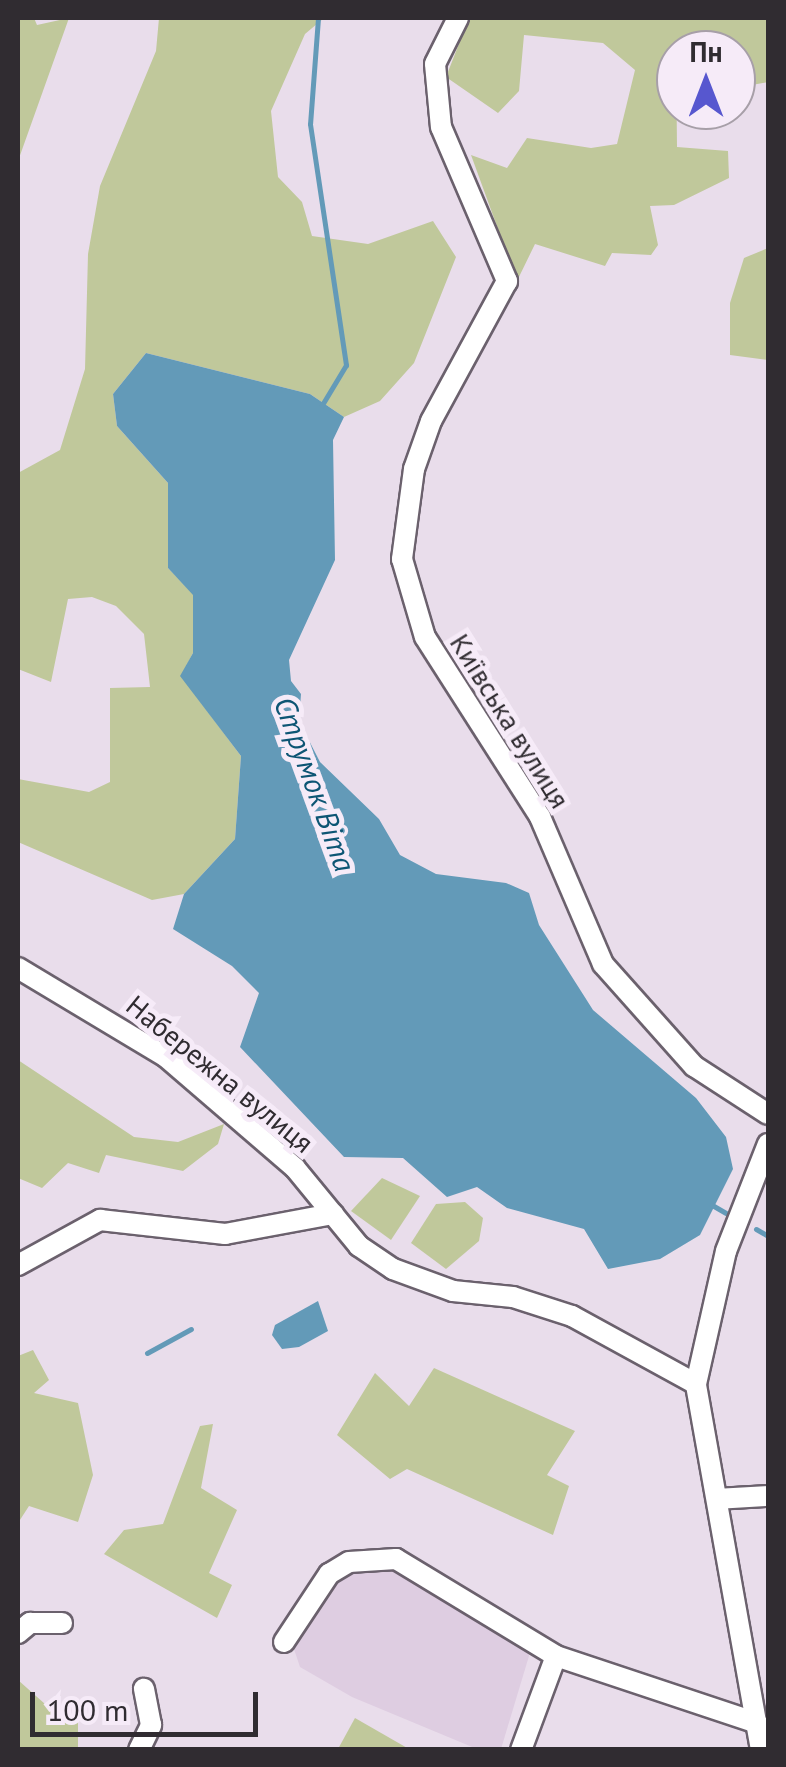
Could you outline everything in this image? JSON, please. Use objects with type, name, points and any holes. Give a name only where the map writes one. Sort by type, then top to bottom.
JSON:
[{"type":"street","name":"Київська вулиця","points":[[458,18],[434,64],[441,127],[507,280],[431,420],[414,469],[402,559],[425,636],[540,817],[602,964],[694,1066],[768,1114]]},
{"type":"street","name":"Набережна вулиця","points":[[18,968],[101,1012],[166,1058],[295,1168],[359,1246],[393,1268],[453,1291],[513,1296],[572,1316],[696,1384]]},
{"type":"street","points":[[760,1750],[696,1384],[726,1251],[766,1159]]},
{"type":"street","points":[[18,1265],[100,1220],[225,1234],[333,1214]]},
{"type":"street","points":[[717,1500],[768,1496]]},
{"type":"street","points":[[284,1642],[330,1574],[376,1556],[418,1566],[556,1656],[757,1723]]},
{"type":"street","points":[[18,1633],[30,1623],[62,1622]]},
{"type":"street","points":[[521,1750],[556,1656]]},
{"type":"street","points":[[140,1750],[151,1726],[144,1689]]},
{"type":"shaded area","points":[[374,1568],[411,1570],[526,1642],[529,1656],[501,1749],[477,1749],[352,1697],[300,1667],[292,1643],[326,1588],[343,1575]]},
{"type":"green space","points":[[18,18],[34,18],[37,25],[69,18],[18,161]]},
{"type":"green space","points":[[159,18],[324,18],[305,34],[271,111],[278,177],[302,202],[312,236],[368,244],[433,221],[456,257],[414,363],[380,401],[344,417],[310,394],[146,353],[113,394],[117,426],[168,483],[168,568],[193,594],[193,653],[181,676],[241,756],[235,839],[184,894],[152,900],[18,842],[18,779],[89,792],[110,782],[110,688],[150,687],[144,634],[116,606],[92,597],[68,599],[51,682],[18,669],[18,473],[60,450],[85,369],[88,254],[100,186],[156,51]]},
{"type":"green space","points":[[469,18],[768,18],[768,82],[756,84],[756,30],[656,30],[656,130],[677,130],[677,147],[728,151],[729,178],[674,205],[650,206],[658,245],[651,255],[612,253],[605,266],[535,244],[517,281],[471,155],[507,168],[527,138],[591,148],[617,144],[635,70],[603,43],[524,35],[519,91],[498,113],[446,77]]},
{"type":"green space","points":[[768,248],[768,360],[730,355],[730,303],[744,258]]},
{"type":"green space","points":[[18,1060],[134,1137],[178,1142],[224,1124],[218,1144],[183,1171],[106,1155],[99,1173],[68,1163],[42,1188],[18,1178]]},
{"type":"green space","points":[[382,1178],[420,1196],[391,1240],[351,1211]]},
{"type":"green space","points":[[465,1202],[483,1218],[479,1241],[446,1269],[411,1243],[436,1204]]},
{"type":"green space","points":[[33,1350],[49,1380],[34,1393],[78,1403],[93,1475],[78,1522],[29,1506],[18,1523],[18,1356]]},
{"type":"green space","points":[[434,1368],[575,1431],[547,1475],[569,1486],[553,1535],[407,1469],[390,1479],[337,1435],[375,1373],[409,1406]]},
{"type":"green space","points":[[213,1424],[201,1488],[237,1510],[209,1573],[232,1585],[217,1618],[104,1554],[124,1530],[163,1524],[200,1426]]},
{"type":"green space","points":[[18,1680],[63,1720],[78,1722],[78,1749],[18,1749]]},
{"type":"green space","points":[[355,1718],[409,1749],[338,1749]]},
{"type":"water","points":[[146,353],[310,394],[344,417],[333,440],[335,560],[289,660],[291,681],[301,694],[299,721],[320,762],[379,819],[400,855],[436,874],[506,883],[529,893],[539,925],[593,1010],[696,1098],[726,1137],[733,1169],[700,1235],[660,1259],[608,1269],[584,1229],[507,1208],[477,1187],[447,1197],[403,1158],[344,1157],[240,1047],[259,993],[232,966],[173,929],[184,894],[235,839],[241,756],[180,676],[193,653],[193,595],[168,568],[168,483],[117,426],[113,394]]},
{"type":"water","points":[[318,1301],[328,1331],[299,1347],[282,1349],[272,1335],[275,1325]]},
{"type":"waterway","name":"Струмок Віта","points":[[318,18],[310,124],[346,365],[322,405]]},
{"type":"waterway","name":"Струмок Віта","points":[[712,1205],[726,1213]]},
{"type":"waterway","name":"Струмок Віта","points":[[756,1229],[768,1236]]},
{"type":"waterway","points":[[147,1353],[191,1329]]}]
